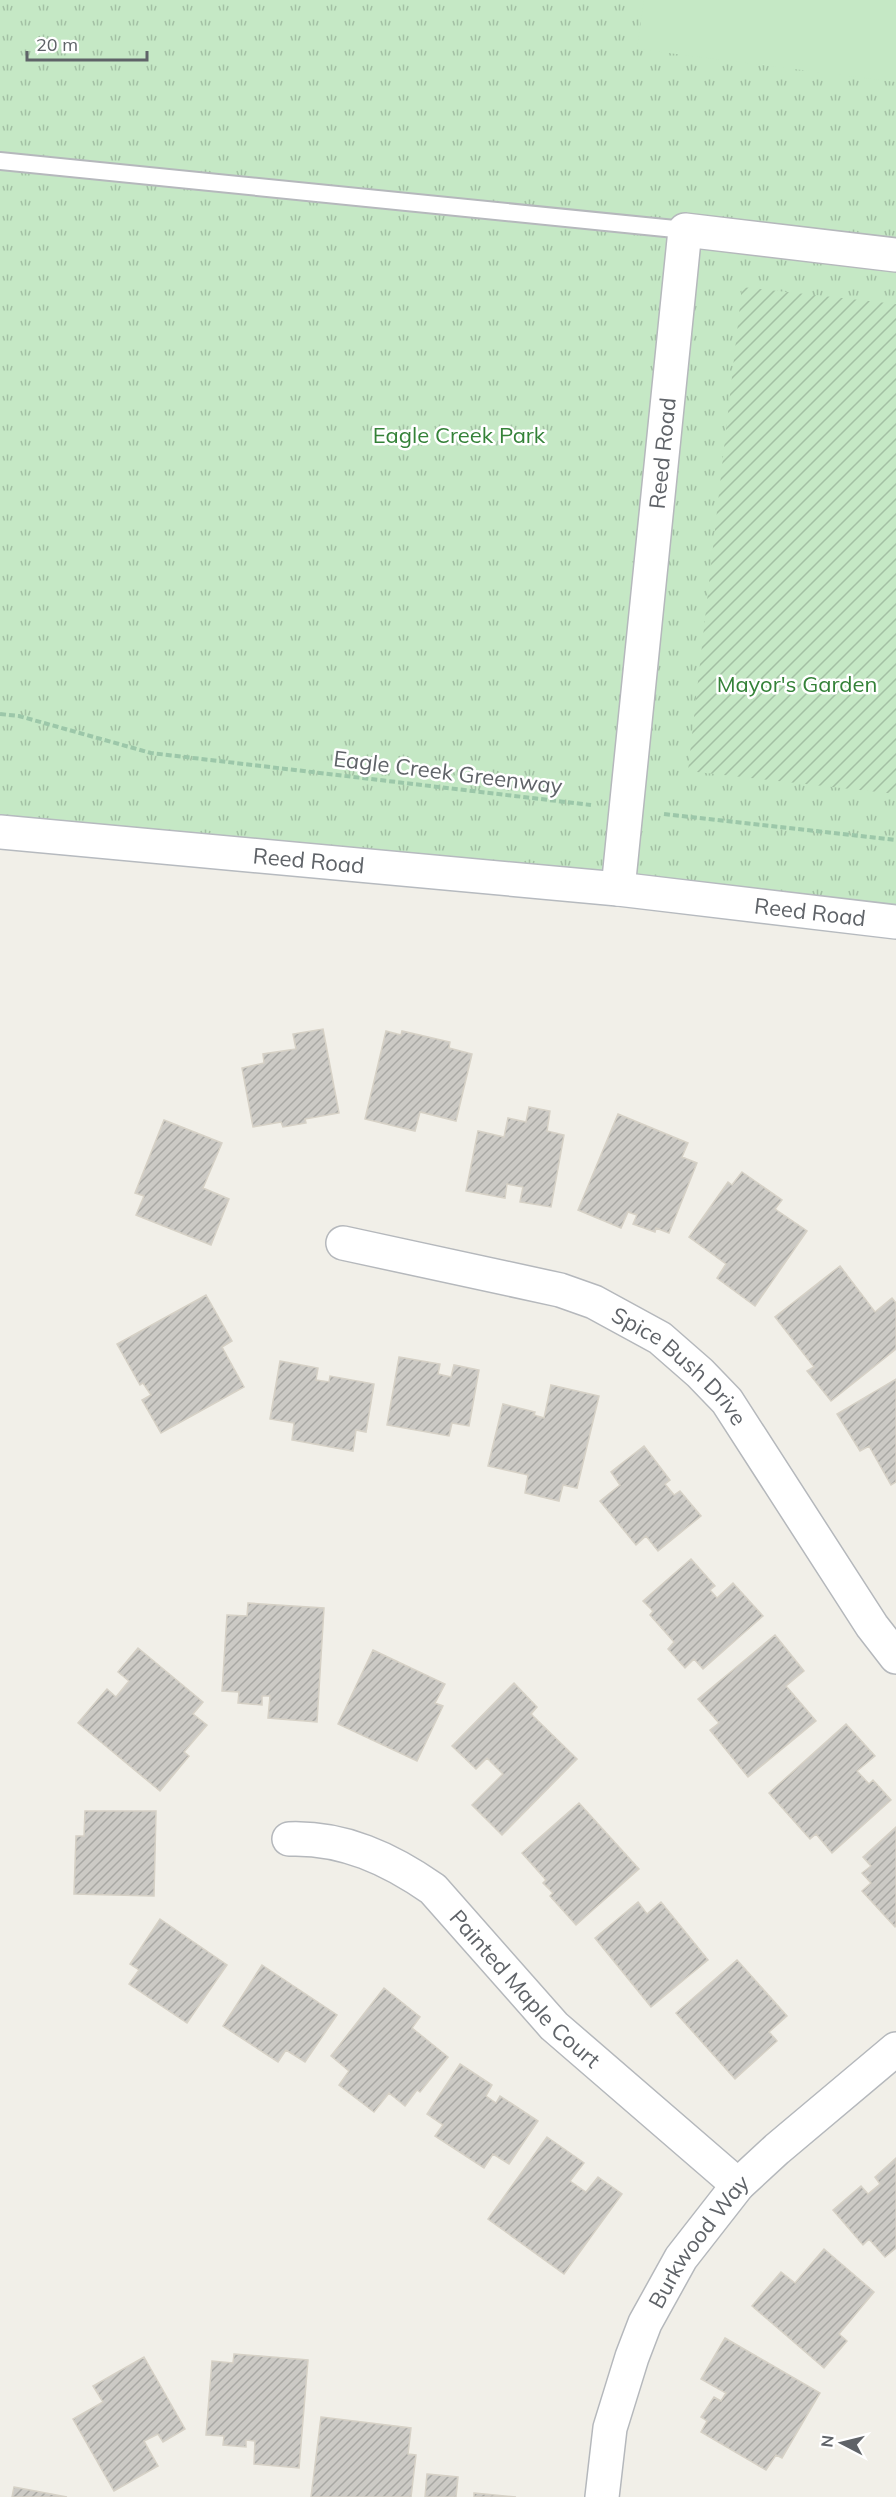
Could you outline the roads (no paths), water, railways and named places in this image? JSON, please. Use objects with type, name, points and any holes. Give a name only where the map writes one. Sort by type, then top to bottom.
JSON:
[{"type":"street","points":[[685,230],[896,255]]},
{"type":"street","name":"Reed Road","points":[[618,889],[685,230]]},
{"type":"street","name":"Reed Road","points":[[0,832],[618,889],[896,922]]},
{"type":"street","name":"Spice Bush Drive","points":[[343,1243],[568,1293],[612,1310],[660,1338],[700,1373],[727,1401],[872,1626],[896,1657]]},
{"type":"street","name":"Painted Maple Court","points":[[289,1839],[334,1843],[369,1852],[411,1873],[433,1889],[554,2026],[738,2185]]},
{"type":"street","name":"Burkwood Way","points":[[602,2497],[610,2428],[632,2357],[645,2323],[681,2258],[738,2185],[777,2149],[896,2049]]},
{"type":"lane","points":[[0,161],[685,230]]},
{"type":"park label","name":"Eagle Creek Park","points":[[459,435]]},
{"type":"park label","name":"Mayor's Garden","points":[[797,684]]}]
